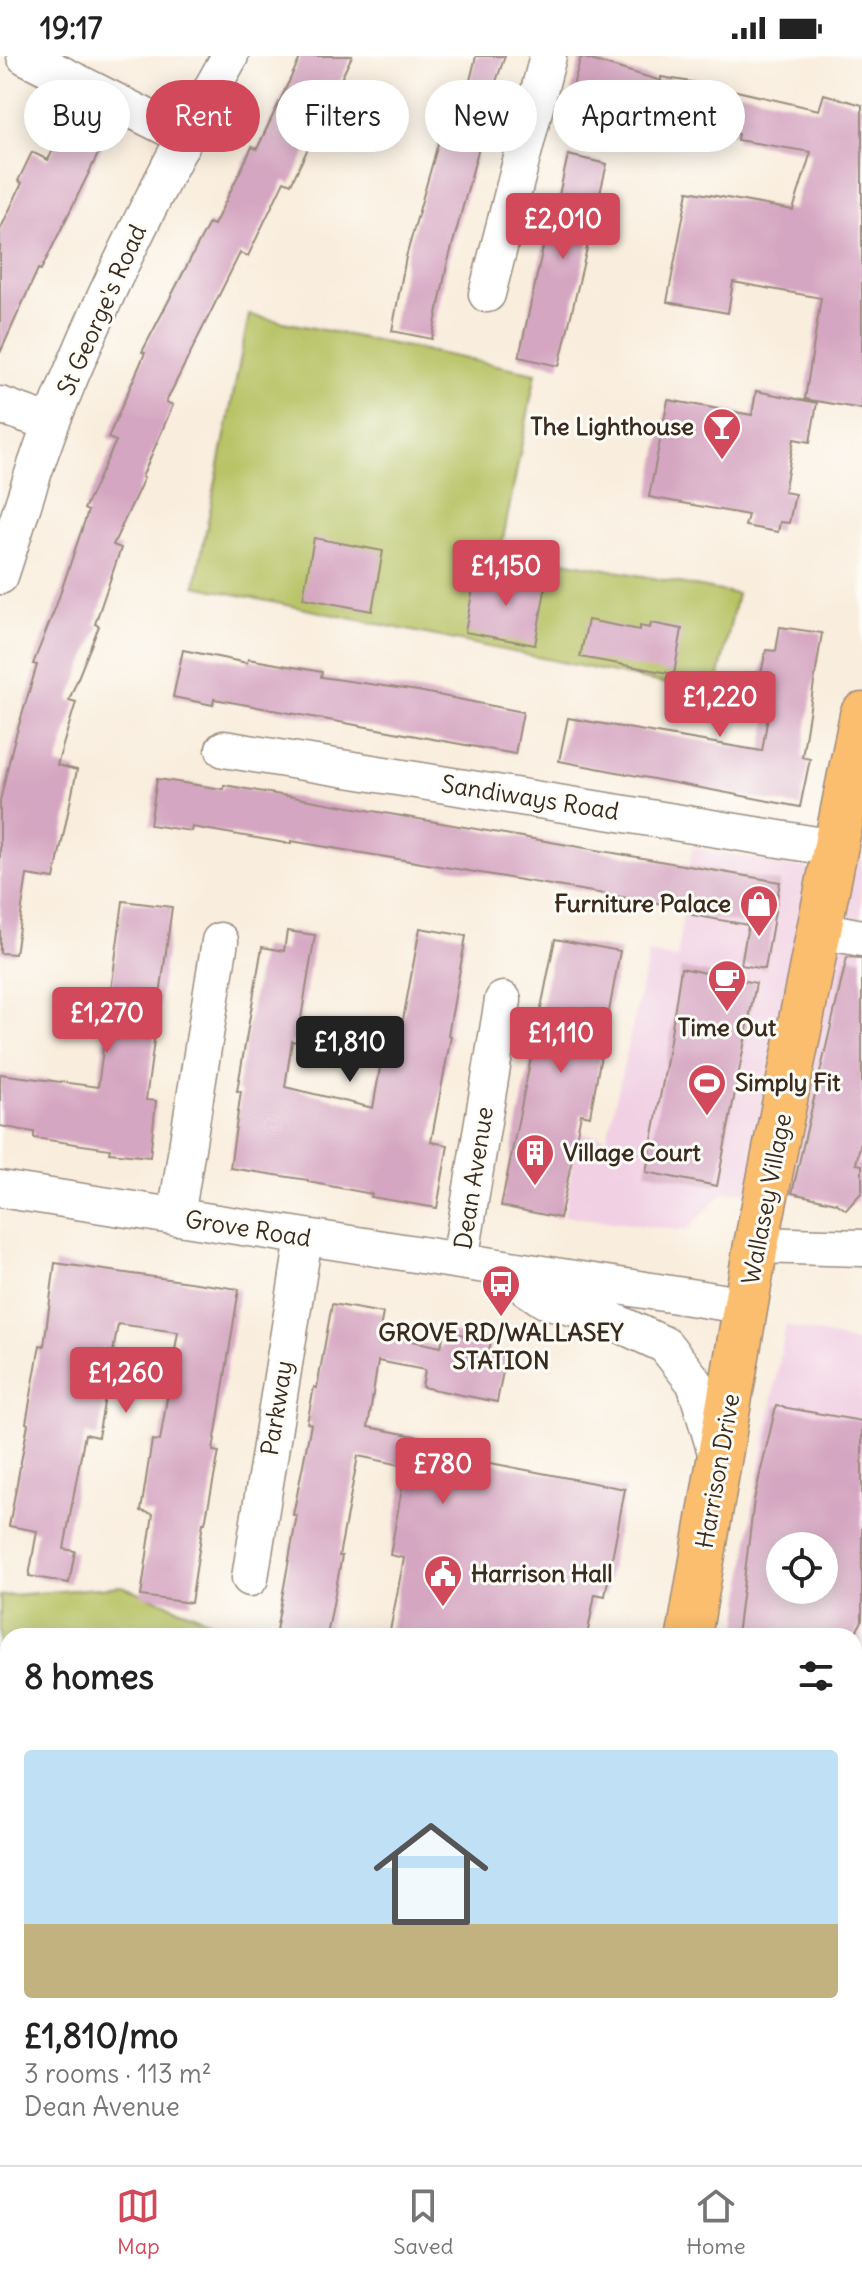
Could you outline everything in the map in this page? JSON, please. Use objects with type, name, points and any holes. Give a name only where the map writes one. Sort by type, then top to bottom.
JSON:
[{"type":"main road","name":"Wallasey Village","points":[[747,1306],[756,1245],[862,715]]},
{"type":"main road","name":"Harrison Drive","points":[[690,1628],[747,1306]]},
{"type":"street","points":[[25,56],[146,117]]},
{"type":"street","name":"St George's Road","points":[[216,80],[230,56]]},
{"type":"street","points":[[487,294],[548,56]]},
{"type":"street","name":"St George's Road","points":[[0,576],[51,423],[114,278],[176,152]]},
{"type":"street","points":[[0,405],[51,423]]},
{"type":"street","name":"Sandiways Road","points":[[224,749],[835,848]]},
{"type":"street","points":[[819,930],[862,938]]},
{"type":"street","points":[[176,1217],[220,941]]},
{"type":"street","name":"Dean Avenue","points":[[460,1261],[503,1000]]},
{"type":"street","name":"Grove Road","points":[[0,1192],[747,1306]]},
{"type":"street","name":"Parkway","points":[[250,1578],[304,1238]]},
{"type":"street","points":[[756,1245],[862,1248]]},
{"type":"street","name":"Grove Road","points":[[497,1268],[545,1300],[600,1315],[665,1345],[695,1383],[719,1463]]},
{"type":"shaded area","points":[[862,804],[862,1203],[836,1203],[772,1189],[723,1193],[686,1231],[564,1216],[577,1132],[607,1138],[649,953],[677,959],[692,847],[847,876]]},
{"type":"shaded area","points":[[786,1325],[862,1344],[862,1628],[738,1628],[754,1500]]},
{"type":"green space","points":[[249,315],[536,373],[501,549],[737,594],[715,694],[195,586]]},
{"type":"green space","points":[[122,1586],[228,1628],[0,1628],[0,1596]]},
{"type":"building","points":[[301,56],[352,56],[341,80],[290,80]]},
{"type":"building","points":[[476,56],[505,56],[497,80],[470,80]]},
{"type":"building","points":[[581,57],[658,80],[575,80]]},
{"type":"building","points":[[745,93],[819,110],[824,94],[862,105],[862,409],[805,399],[821,298],[733,282],[728,313],[667,302],[688,191],[793,210],[811,152],[745,141]]},
{"type":"building","points":[[276,109],[276,152],[306,152],[291,184],[284,181],[248,256],[240,253],[166,402],[173,405],[113,545],[121,548],[95,624],[99,626],[69,700],[76,702],[57,765],[77,770],[54,879],[27,875],[15,954],[0,953],[0,801],[37,665],[33,664],[88,511],[84,509],[116,441],[108,438],[145,353],[142,352],[209,223],[214,225],[250,152],[260,152],[260,143]]},
{"type":"building","points":[[32,152],[48,160],[52,152],[99,152],[41,270],[38,269],[0,353],[0,230],[22,183],[18,181]]},
{"type":"building","points":[[436,152],[478,152],[447,265],[432,339],[392,331],[406,257]]},
{"type":"building","points":[[568,155],[607,164],[559,366],[519,357],[548,225],[552,226]]},
{"type":"building","points":[[756,391],[817,403],[810,442],[794,439],[784,492],[795,494],[789,523],[780,522],[778,532],[745,526],[748,515],[649,497],[668,400],[752,415]]},
{"type":"building","points":[[314,538],[383,551],[372,611],[303,598]]},
{"type":"building","points":[[476,572],[546,585],[535,645],[465,632]]},
{"type":"building","points":[[588,620],[640,630],[640,626],[650,628],[651,623],[682,629],[674,674],[580,657]]},
{"type":"building","points":[[780,627],[822,633],[802,757],[810,759],[800,807],[559,761],[568,718],[762,751],[775,676],[761,674],[766,650],[776,651]]},
{"type":"building","points":[[183,650],[247,663],[248,659],[322,672],[321,677],[418,691],[523,712],[515,754],[214,699],[213,705],[173,697]]},
{"type":"building","points":[[157,779],[223,789],[224,785],[780,882],[765,969],[741,965],[748,925],[692,915],[693,909],[291,841],[291,844],[192,827],[191,831],[150,825]]},
{"type":"building","points":[[123,901],[172,907],[146,1100],[156,1101],[150,1157],[109,1153],[110,1149],[34,1138],[34,1132],[0,1126],[0,1074],[98,1087]]},
{"type":"building","points":[[420,928],[466,936],[431,1142],[448,1145],[437,1208],[371,1197],[372,1194],[308,1180],[230,1168],[241,1091],[237,1091],[262,947],[284,951],[287,931],[315,935],[297,1042],[292,1041],[285,1087],[373,1108],[388,1022],[402,1025]]},
{"type":"building","points":[[555,939],[620,951],[590,1116],[581,1114],[560,1218],[501,1206]]},
{"type":"building","points":[[847,957],[862,958],[862,1136],[856,1164],[862,1165],[862,1192],[846,1210],[836,1203],[792,1193]]},
{"type":"building","points":[[681,968],[756,983],[717,1186],[646,1172]]},
{"type":"building","points":[[55,1263],[239,1289],[213,1451],[219,1452],[203,1523],[191,1603],[141,1596],[153,1514],[141,1511],[152,1440],[160,1441],[178,1332],[118,1324],[98,1437],[85,1434],[64,1549],[75,1551],[69,1583],[29,1576],[37,1531],[9,1526],[40,1345],[44,1346]]},
{"type":"building","points":[[332,1304],[383,1313],[379,1334],[441,1347],[444,1331],[491,1340],[489,1352],[506,1356],[497,1402],[422,1387],[425,1370],[378,1361],[368,1427],[482,1449],[480,1461],[625,1489],[605,1596],[595,1594],[589,1628],[391,1628],[404,1558],[390,1555],[406,1466],[358,1456],[328,1628],[276,1628],[297,1515],[293,1515],[311,1424],[307,1423],[314,1387],[317,1388]]},
{"type":"building","points":[[776,1406],[862,1421],[862,1621],[858,1628],[738,1628],[754,1500]]},
{"type":"place","name":"The Lighthouse","points":[[722,461]]},
{"type":"place","name":"Furniture Palace","points":[[759,938]]},
{"type":"place","name":"Time Out","points":[[727,1013]]},
{"type":"place","name":"Simply Fit","points":[[707,1117]]},
{"type":"place","name":"Village Court","points":[[535,1187]]},
{"type":"place","name":"GROVE RD/WALLASEY STATION","points":[[501,1318]]},
{"type":"place","name":"Harrison Hall","points":[[443,1608]]}]
